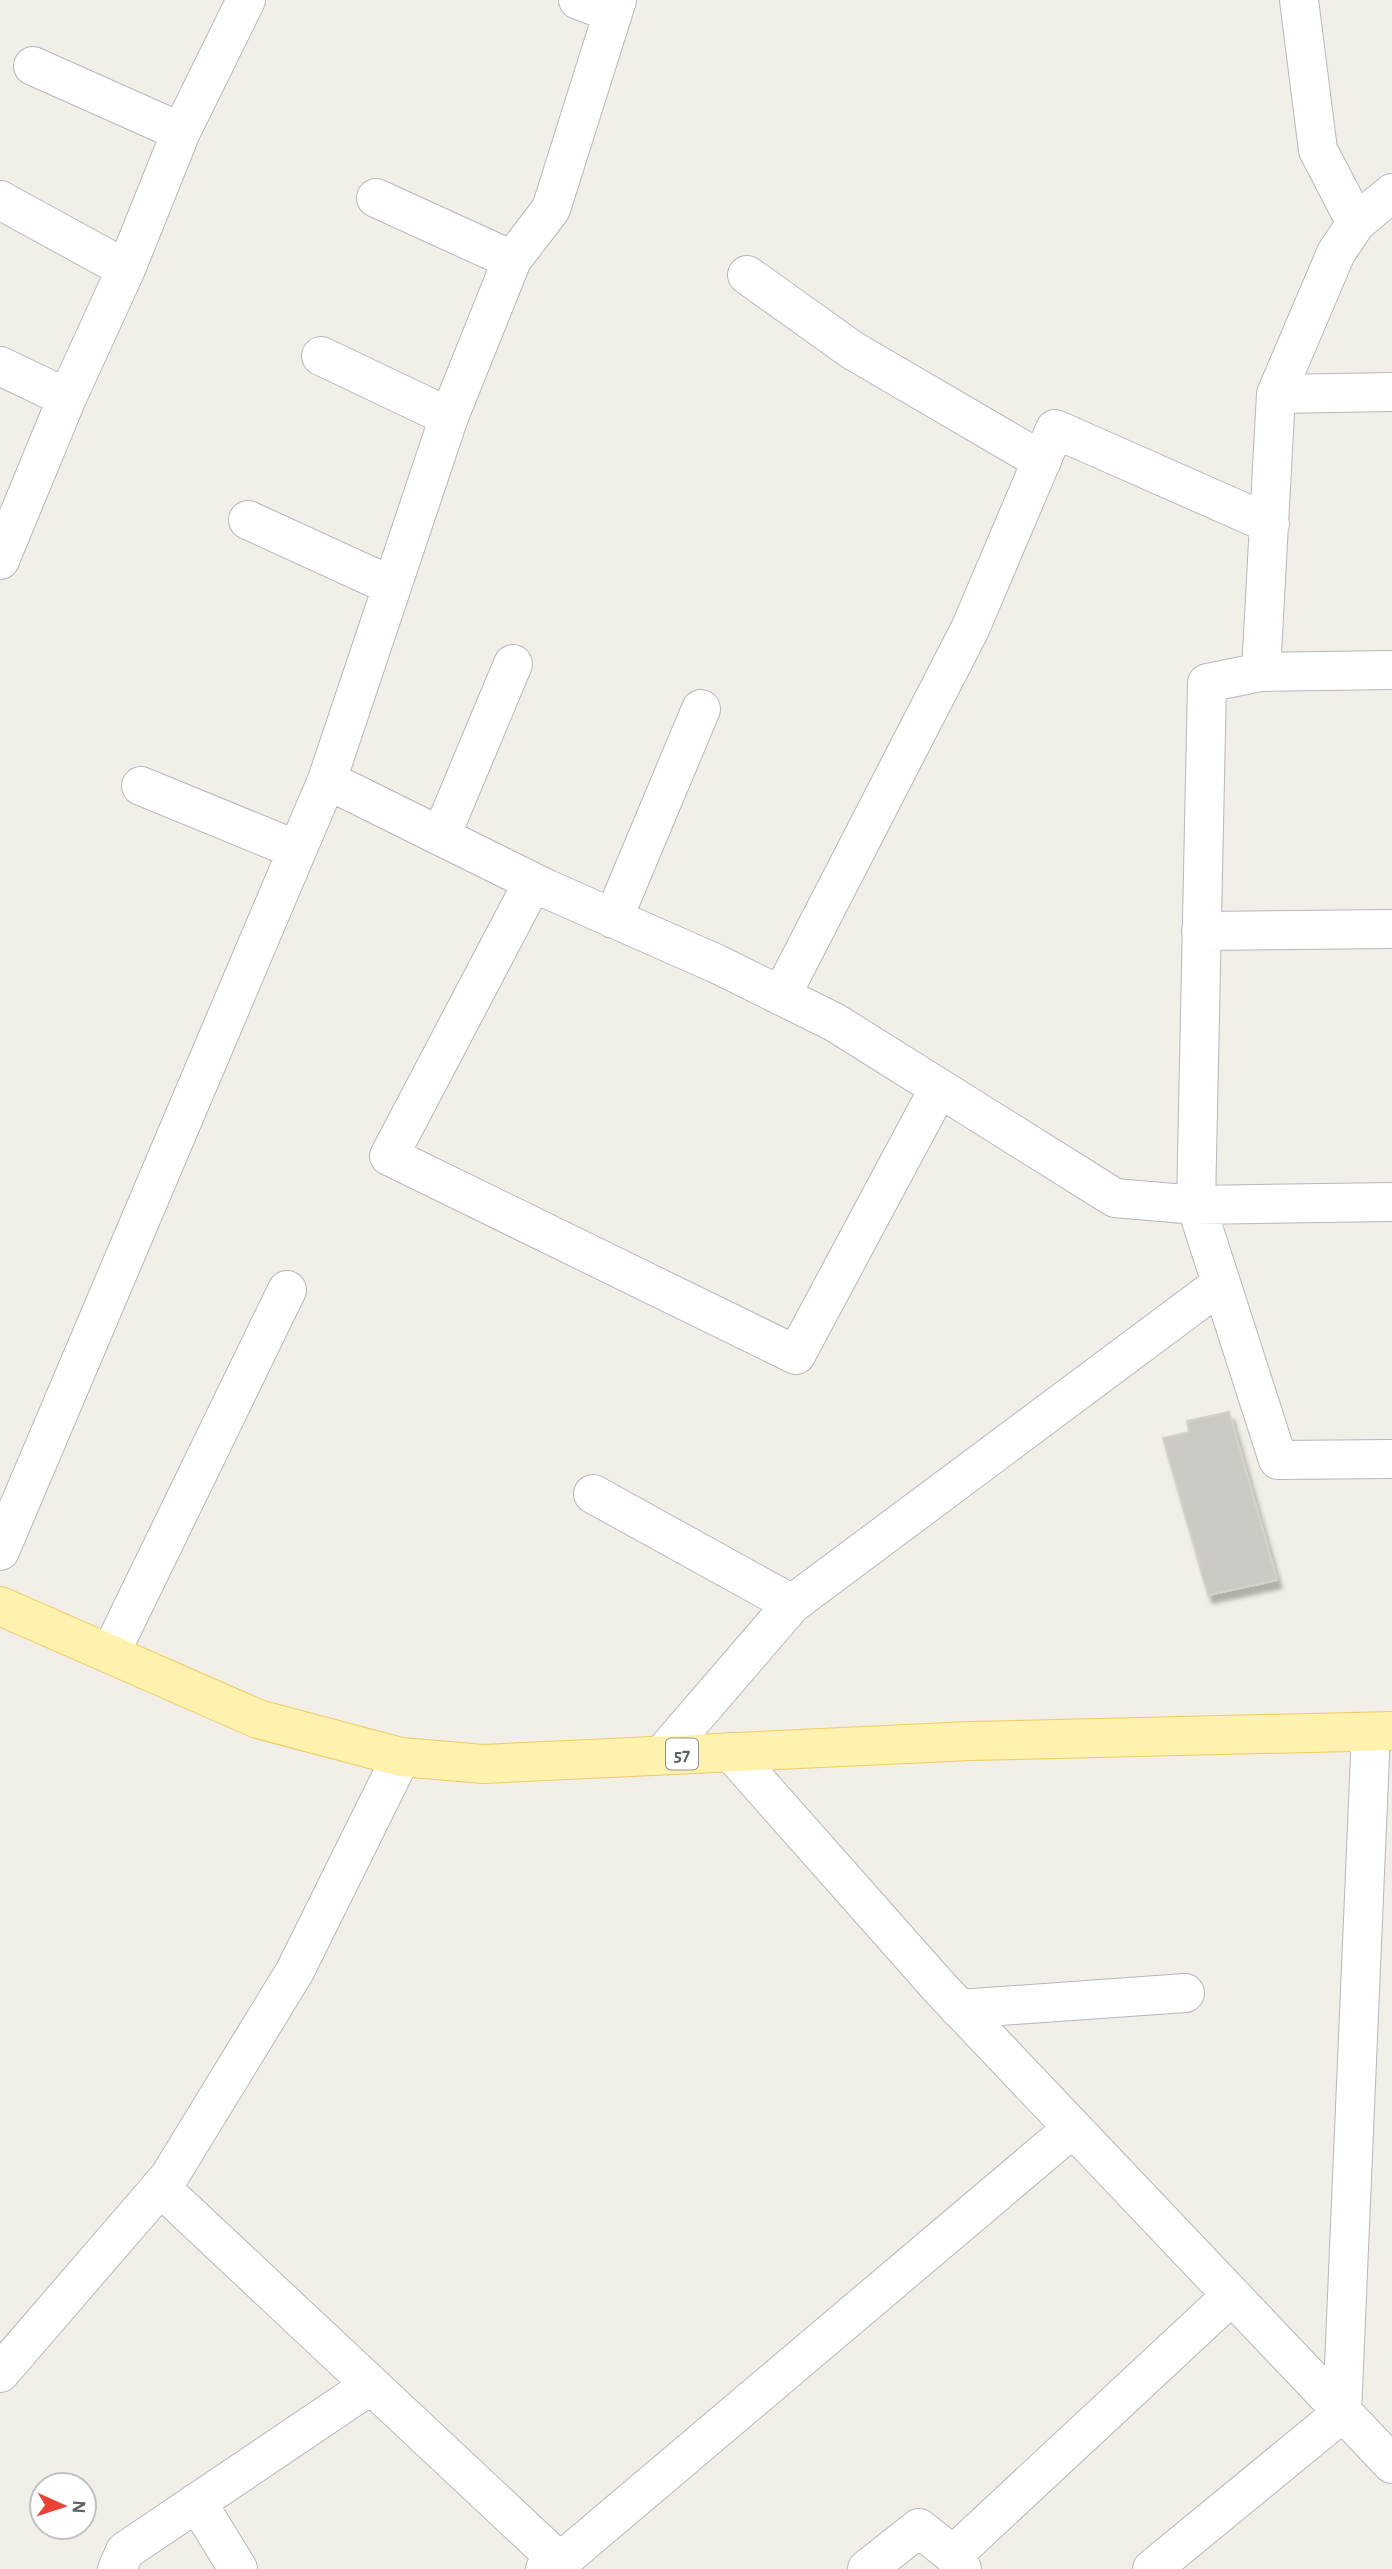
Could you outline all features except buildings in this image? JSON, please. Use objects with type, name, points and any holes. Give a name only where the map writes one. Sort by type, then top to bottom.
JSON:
[{"type":"main road","name":"57","points":[[0,1606],[258,1719],[401,1757],[483,1764],[971,1741],[1382,1732]]},
{"type":"street","points":[[0,560],[67,398],[126,269],[181,131],[246,0]]},
{"type":"street","points":[[0,1551],[327,780],[449,417],[512,260],[551,209],[615,7],[578,0]]},
{"type":"street","points":[[1299,0],[1318,150],[1356,223]]},
{"type":"street","points":[[33,66],[181,131]]},
{"type":"street","points":[[1261,672],[1276,394],[1336,253],[1356,223],[1392,192]]},
{"type":"street","points":[[376,198],[512,260]]},
{"type":"street","points":[[0,200],[126,269]]},
{"type":"street","points":[[747,275],[852,350],[1042,461]]},
{"type":"street","points":[[321,356],[449,417]]},
{"type":"street","points":[[0,366],[67,398]]},
{"type":"street","points":[[1276,394],[1392,392]]},
{"type":"street","points":[[781,996],[970,629],[1055,429],[1270,524]]},
{"type":"street","points":[[248,520],[392,586]]},
{"type":"street","points":[[441,836],[513,664]]},
{"type":"street","points":[[1392,670],[1261,672],[1206,683],[1196,1205],[1278,1460],[1392,1459]]},
{"type":"street","points":[[613,919],[701,709]]},
{"type":"street","points":[[327,780],[533,882],[717,964],[834,1022],[1115,1198],[1196,1205],[1392,1202]]},
{"type":"street","points":[[141,786],[297,850]]},
{"type":"street","points":[[533,882],[389,1156],[796,1355],[939,1088]]},
{"type":"street","points":[[1201,931],[1392,929]]},
{"type":"street","points":[[662,1755],[792,1604],[1221,1284]]},
{"type":"street","points":[[110,1654],[287,1290]]},
{"type":"street","points":[[593,1494],[792,1604]]},
{"type":"street","points":[[1152,2569],[1342,2413],[1382,1732]]},
{"type":"street","points":[[731,1752],[959,2008],[1392,2464]]},
{"type":"street","points":[[0,2373],[169,2177],[295,1971],[401,1757]]},
{"type":"street","points":[[959,2008],[1185,1993]]},
{"type":"street","points":[[160,2187],[371,2385],[555,2567],[1073,2128]]},
{"type":"street","points":[[867,2569],[919,2528],[958,2562],[1231,2296]]},
{"type":"street","points":[[117,2569],[125,2550],[371,2385]]},
{"type":"street","points":[[197,2502],[238,2569]]}]
